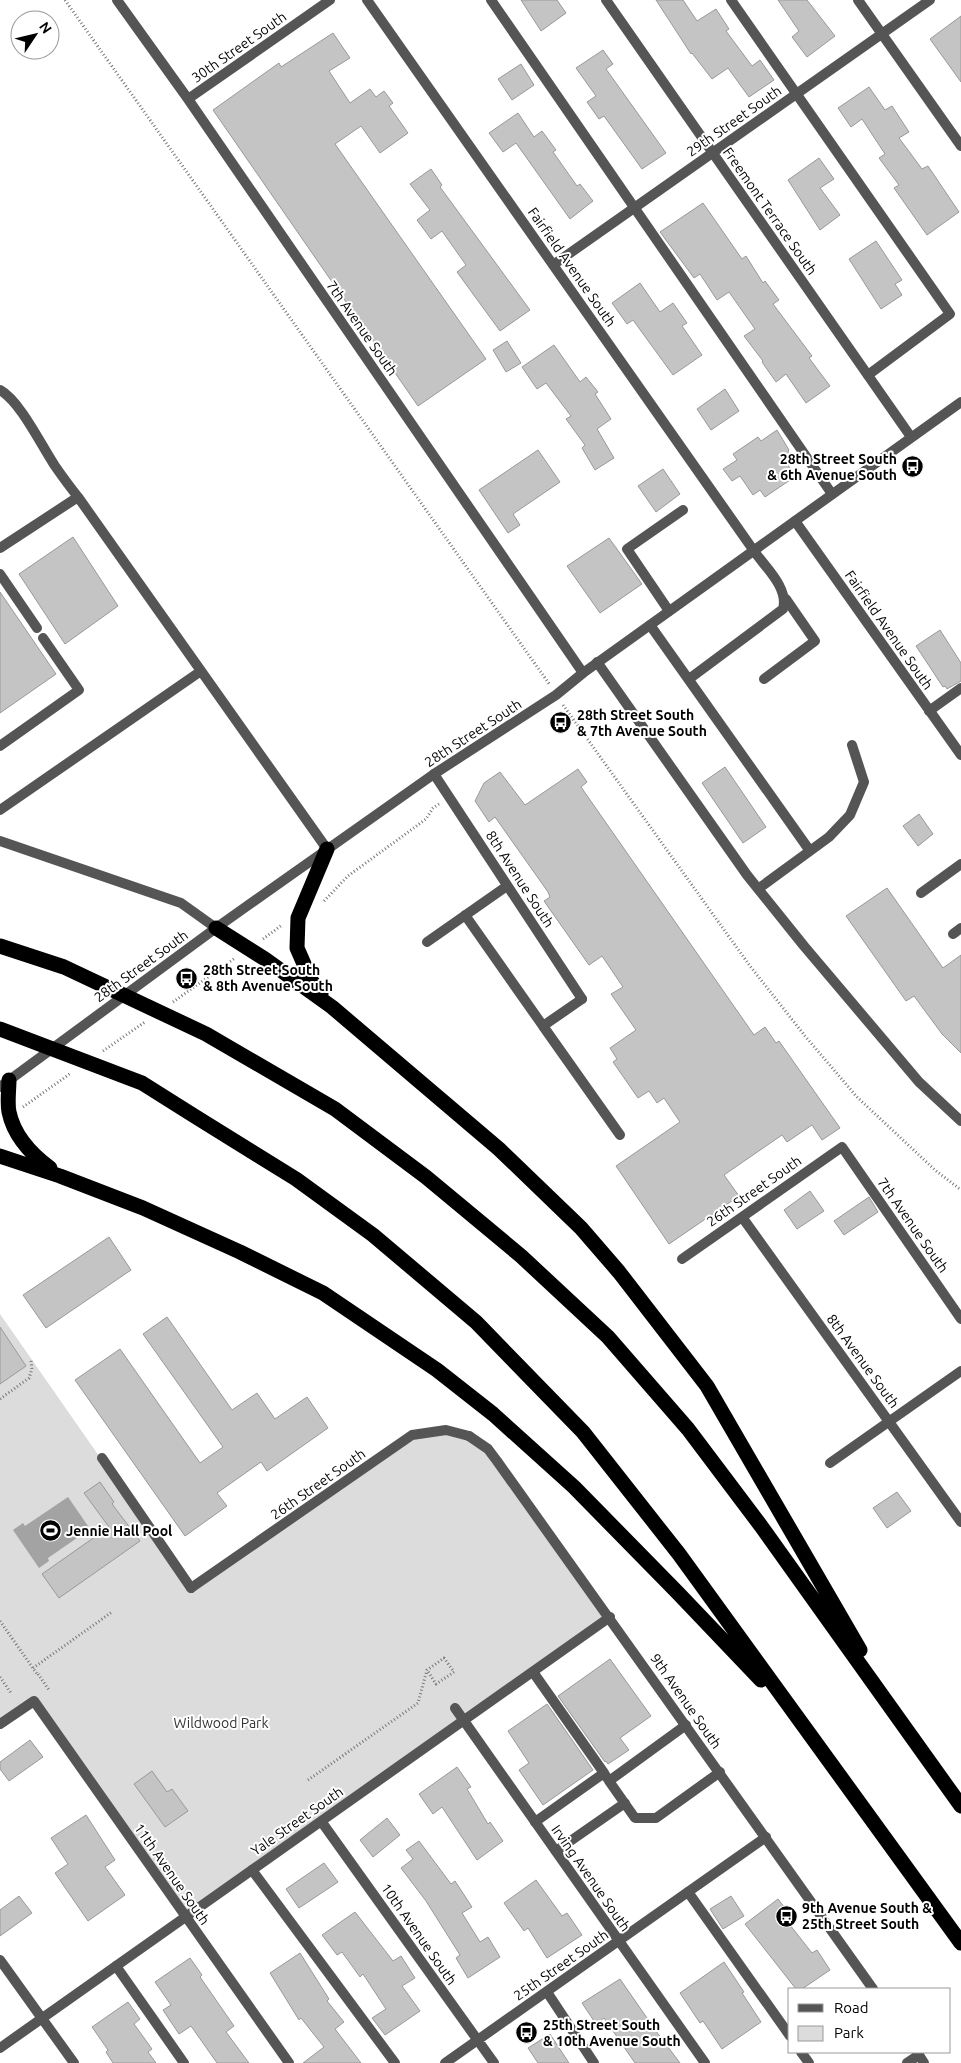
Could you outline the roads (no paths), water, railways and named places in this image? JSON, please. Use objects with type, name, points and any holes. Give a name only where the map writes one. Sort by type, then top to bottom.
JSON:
[{"type":"highway","points":[[327,849],[298,918],[298,948],[311,980],[332,1007]]},
{"type":"highway","points":[[216,928],[265,959],[332,1007],[499,1149],[581,1228],[619,1272],[707,1386],[906,1729]]},
{"type":"highway","points":[[0,946],[64,967],[206,1034],[335,1109],[418,1171],[521,1256],[608,1338],[688,1429],[761,1526],[961,1806]]},
{"type":"highway","points":[[0,1029],[142,1083],[296,1179],[373,1235],[476,1322],[584,1432],[679,1554],[961,1943]]},
{"type":"highway","points":[[5,1083],[9,1111],[18,1136],[38,1159],[60,1176]]},
{"type":"highway","points":[[0,1156],[60,1176],[143,1208],[240,1252],[323,1293],[436,1370],[493,1414],[574,1487],[804,1725]]},
{"type":"street","name":"7th Avenue South","points":[[117,0],[188,99],[583,673]]},
{"type":"street","name":"30th Street South","points":[[188,99],[330,0]]},
{"type":"street","name":"Fairfield Avenue South","points":[[368,0],[781,588],[786,599],[815,641],[764,679]]},
{"type":"street","points":[[490,0],[832,494]]},
{"type":"street","name":"Freemont Terrace South","points":[[606,0],[911,437]]},
{"type":"street","points":[[731,0],[950,314],[868,375]]},
{"type":"street","points":[[858,0],[961,146]]},
{"type":"street","name":"29th Street South","points":[[553,265],[930,0]]},
{"type":"street","points":[[0,390],[7,394],[17,408],[55,466],[327,849]]},
{"type":"street","name":"28th Street South","points":[[5,1083],[216,928],[434,774],[556,695],[597,662],[961,402]]},
{"type":"street","points":[[0,548],[78,497]]},
{"type":"street","points":[[670,611],[627,550],[683,510]]},
{"type":"street","name":"Fairfield Avenue South","points":[[795,521],[961,755]]},
{"type":"street","points":[[0,574],[37,628]]},
{"type":"street","points":[[689,679],[783,608],[786,599]]},
{"type":"street","points":[[650,625],[810,851]]},
{"type":"street","points":[[0,746],[79,690],[43,638]]},
{"type":"street","points":[[597,662],[758,889],[919,1082],[961,1121]]},
{"type":"street","points":[[0,810],[201,671]]},
{"type":"street","points":[[929,711],[961,688]]},
{"type":"street","points":[[758,889],[829,837],[850,815],[864,782],[852,744]]},
{"type":"street","name":"8th Avenue South","points":[[434,774],[582,999],[543,1026]]},
{"type":"street","points":[[0,841],[181,903],[216,928]]},
{"type":"street","points":[[921,893],[961,864]]},
{"type":"street","points":[[427,942],[507,886]]},
{"type":"street","points":[[465,915],[620,1135]]},
{"type":"street","name":"7th Avenue South","points":[[842,1147],[961,1319]]},
{"type":"street","name":"26th Street South","points":[[682,1258],[842,1147]]},
{"type":"street","name":"8th Avenue South","points":[[742,1217],[890,1420],[961,1522]]},
{"type":"street","points":[[830,1463],[961,1371]]},
{"type":"street","name":"26th Street South","points":[[102,1458],[191,1588],[412,1435],[446,1430],[469,1436]]},
{"type":"street","name":"9th Avenue South","points":[[469,1436],[488,1449],[498,1461],[872,1988]]},
{"type":"street","name":"Yale Street South","points":[[0,2048],[610,1617]]},
{"type":"street","points":[[533,1672],[635,1818],[656,1818],[720,1772]]},
{"type":"street","name":"11th Avenue South","points":[[0,1724],[34,1700],[289,2063]]},
{"type":"street","name":"Irving Avenue South","points":[[455,1708],[706,2063]]},
{"type":"street","points":[[535,1822],[686,1725]]},
{"type":"street","points":[[556,1851],[625,1803]]},
{"type":"street","name":"10th Avenue South","points":[[321,1821],[494,2063]]},
{"type":"street","name":"25th Street South","points":[[445,2063],[766,1837]]},
{"type":"street","points":[[252,1870],[395,2063]]},
{"type":"street","points":[[688,1892],[788,2033]]},
{"type":"street","points":[[0,1960],[74,2063]]},
{"type":"street","points":[[116,1966],[184,2063]]},
{"type":"street","points":[[547,1992],[594,2063]]},
{"type":"street","points":[[907,2063],[920,2056]]},
{"type":"place","name":"28th Street South & 6th Avenue South","points":[[913,467]]},
{"type":"place","name":"28th Street South & 7th Avenue South","points":[[561,723]]},
{"type":"place","name":"28th Street South & 8th Avenue South","points":[[187,978]]},
{"type":"place","name":"Jennie Hall Pool","points":[[50,1531]]},
{"type":"place","name":"9th Avenue South & 25th Street South","points":[[786,1916]]},
{"type":"place","name":"25th Street South & 10th Avenue South","points":[[527,2033]]},
{"type":"park label","name":"Wildwood Park","points":[[221,1723]]}]
